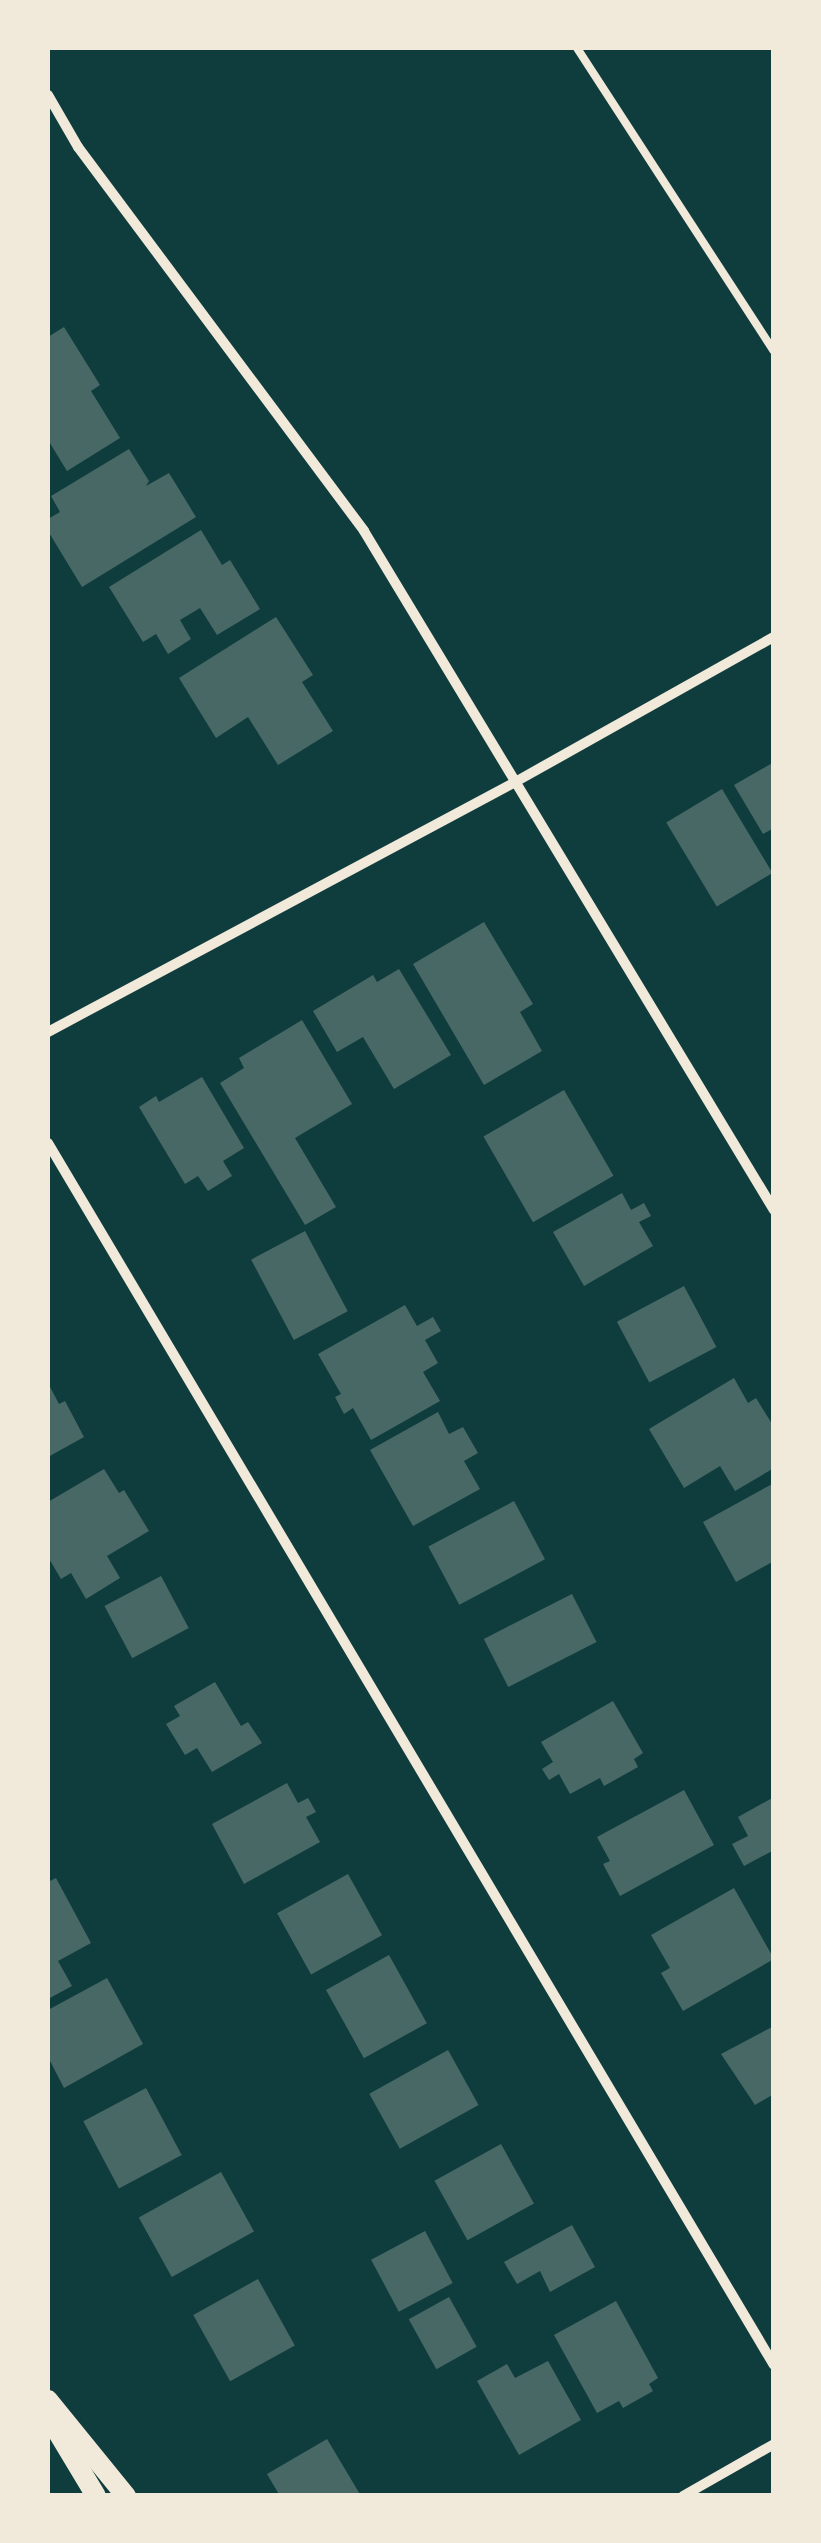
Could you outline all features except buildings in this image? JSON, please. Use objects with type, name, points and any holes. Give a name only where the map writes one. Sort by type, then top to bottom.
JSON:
[{"type":"main road","points":[[48,2400],[126,2496]]},
{"type":"main road","points":[[48,2415],[96,2496]]},
{"type":"street","points":[[48,95],[78,146],[364,531],[774,1210]]},
{"type":"street","points":[[48,1032],[516,781],[774,637]]},
{"type":"street","points":[[48,1142],[774,2365]]},
{"type":"street","points":[[683,2496],[774,2444]]},
{"type":"lane","points":[[578,48],[774,350]]}]
